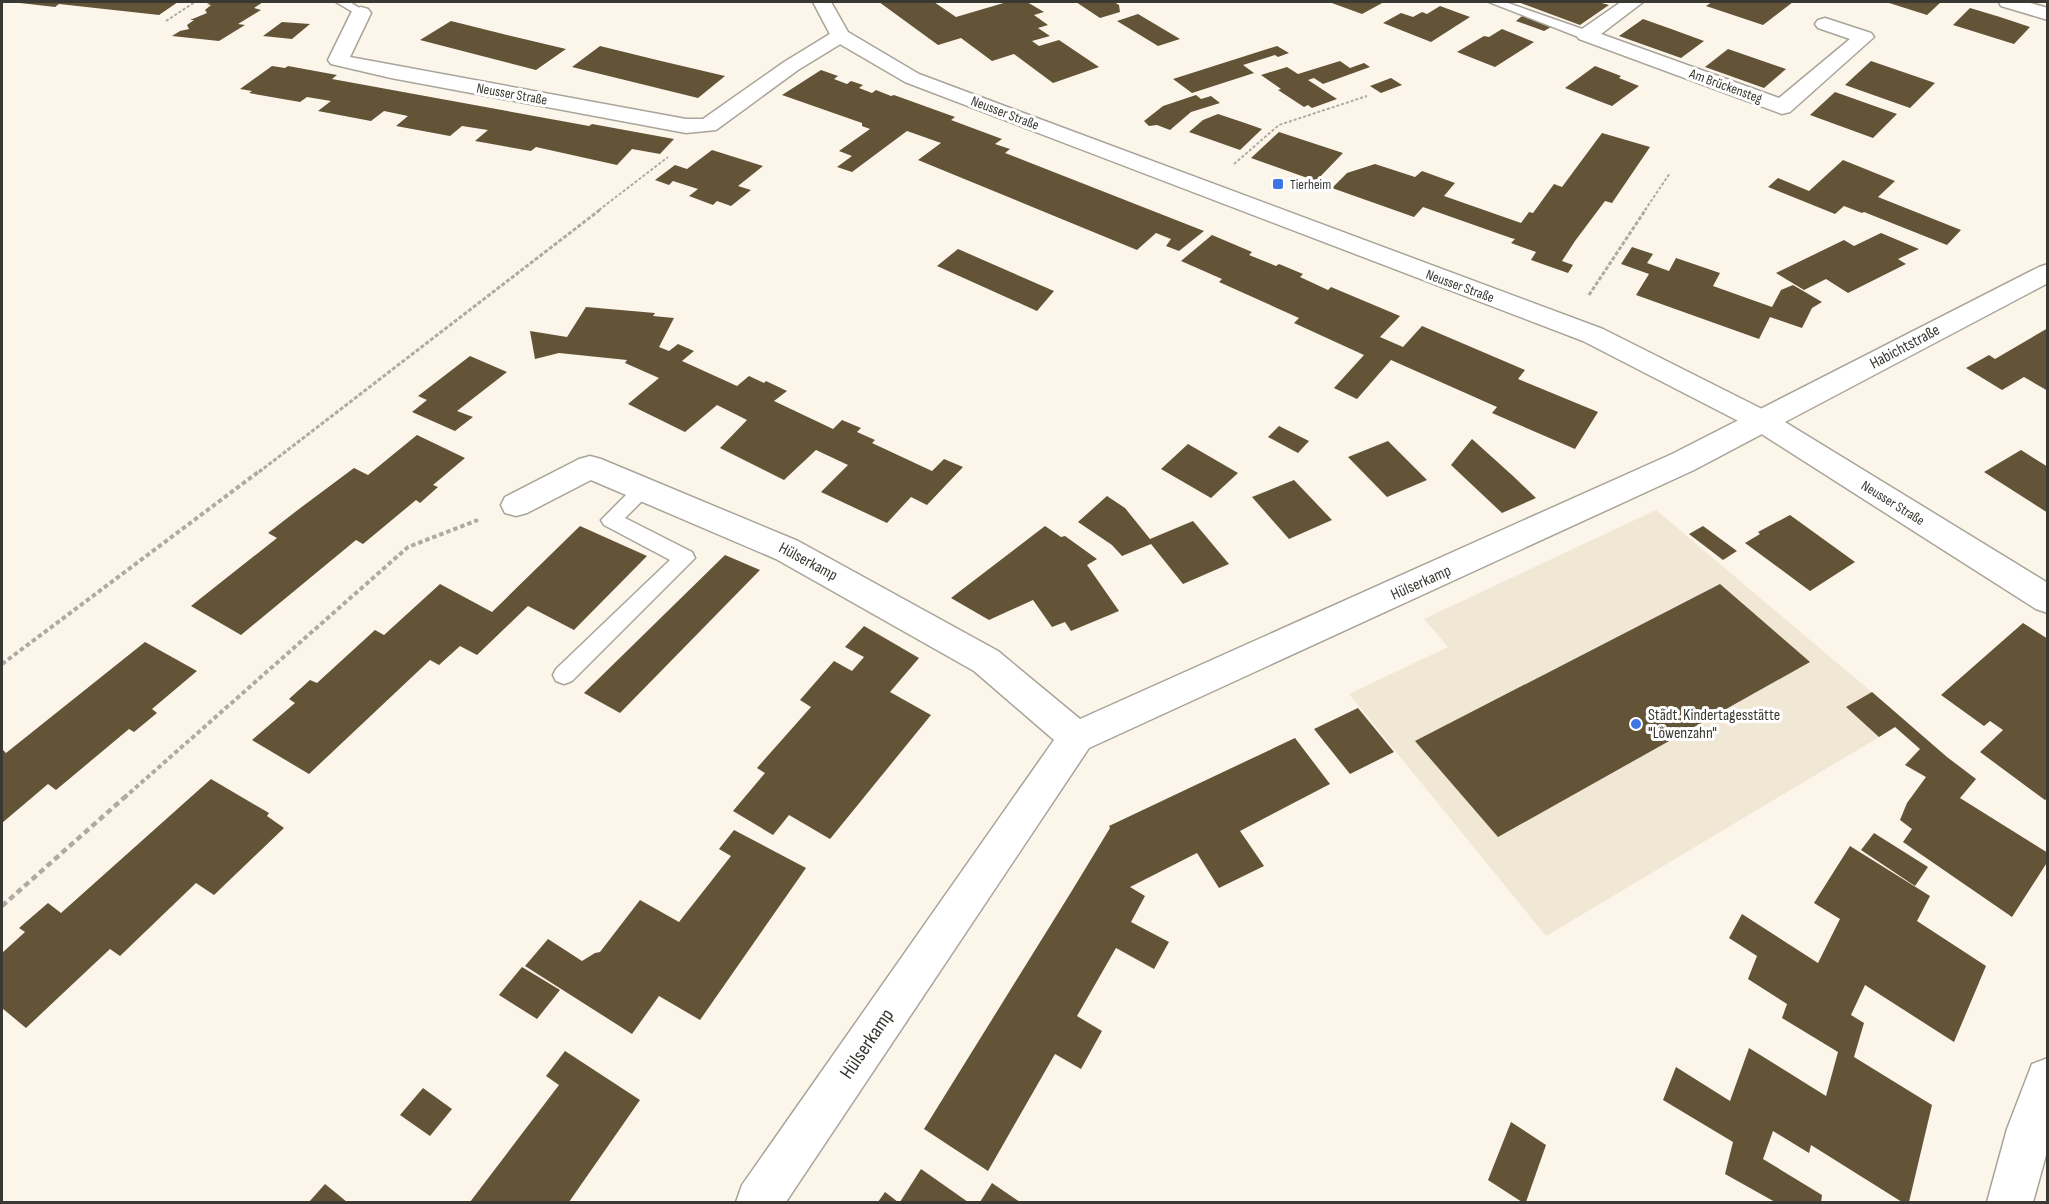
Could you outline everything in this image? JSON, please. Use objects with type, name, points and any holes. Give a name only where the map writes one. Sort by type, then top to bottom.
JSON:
[{"type":"street","points":[[708,125],[791,66],[840,36],[822,2]]},
{"type":"street","points":[[1586,35],[1633,2]]},
{"type":"street","points":[[2008,2],[2048,14]]},
{"type":"street","name":"Neusser Straße","points":[[361,13],[338,60],[391,72],[687,126],[708,125]]},
{"type":"street","name":"Am Brückensteg","points":[[1586,35],[1782,106],[1864,37],[1825,24]]},
{"type":"street","name":"Neusser Straße","points":[[840,36],[912,78],[1593,335],[1762,421],[2048,600]]},
{"type":"street","name":"Habichtstraße","points":[[1762,421],[2048,272]]},
{"type":"street","name":"Hülserkamp","points":[[759,1203],[1076,737],[1683,462],[1762,421]]},
{"type":"street","name":"Hülserkamp","points":[[516,505],[590,467],[787,550],[986,661],[1076,737]]},
{"type":"street","points":[[2010,1203],[2039,1135],[2048,1080]]},
{"type":"lane","name":"Neusser Straße","points":[[342,2],[361,13]]},
{"type":"lane","points":[[1495,2],[1586,35]]},
{"type":"lane","points":[[564,675],[685,558],[611,520],[643,490]]},
{"type":"path","points":[[166,21],[195,2]]},
{"type":"path","points":[[1205,189],[1279,125],[1367,96]]},
{"type":"path","points":[[2,664],[355,400],[708,125]]},
{"type":"path","points":[[1568,325],[1670,173]]},
{"type":"path","points":[[2,906],[408,547],[516,505]]},
{"type":"shaded area","name":"Städt. Kindertagesstätte \"Löwenzahn\"","points":[[1656,510],[1906,721],[1546,936],[1349,694],[1448,647],[1424,619]]},
{"type":"building","points":[[178,2],[159,15],[59,4],[55,7],[20,3]]},
{"type":"building","points":[[212,2],[263,2],[254,8],[261,10],[238,24],[245,25],[219,41],[172,36],[189,29],[187,25],[194,20],[190,20],[207,13],[205,10],[211,5],[207,4]]},
{"type":"building","points":[[879,2],[934,2],[956,17],[1007,2],[1027,2],[1044,12],[1034,15],[1048,25],[1038,28],[1050,36],[1032,41],[1039,46],[1059,40],[1099,67],[1053,83],[1014,54],[992,61],[961,38],[938,45]]},
{"type":"building","points":[[1076,2],[1114,2],[1119,5],[1120,12],[1100,18]]},
{"type":"building","points":[[1329,2],[1384,2],[1362,14]]},
{"type":"building","points":[[1518,2],[1598,2],[1609,5],[1580,25]]},
{"type":"building","points":[[1712,2],[1793,2],[1763,25],[1706,6]]},
{"type":"building","points":[[1886,2],[1941,2],[1927,15]]},
{"type":"building","points":[[1440,6],[1470,17],[1431,42],[1383,23],[1401,13],[1413,17],[1422,12],[1427,14]]},
{"type":"building","points":[[1970,8],[2030,27],[2014,44],[1953,25]]},
{"type":"building","points":[[1138,14],[1180,39],[1158,46],[1117,21]]},
{"type":"building","points":[[1522,16],[1551,27],[1544,31],[1516,21]]},
{"type":"building","points":[[1643,19],[1704,41],[1681,58],[1619,36]]},
{"type":"building","points":[[451,21],[566,49],[536,70],[420,40]]},
{"type":"building","points":[[282,22],[310,24],[292,39],[263,36]]},
{"type":"building","points":[[1502,29],[1534,42],[1495,67],[1457,52],[1484,36],[1489,37]]},
{"type":"building","points":[[600,46],[725,76],[698,98],[572,67]]},
{"type":"building","points":[[1277,46],[1289,53],[1243,65],[1254,73],[1192,93],[1173,79]]},
{"type":"building","points":[[1728,49],[1786,69],[1764,88],[1705,67]]},
{"type":"building","points":[[1340,61],[1350,68],[1364,63],[1370,67],[1323,84],[1314,78],[1308,80],[1337,99],[1312,108],[1308,105],[1304,107],[1278,90],[1281,89],[1261,75],[1287,67],[1298,74]]},
{"type":"building","points":[[1871,61],[1935,83],[1910,108],[1845,85]]},
{"type":"building","points":[[272,66],[285,68],[288,66],[337,75],[332,79],[589,126],[592,124],[674,139],[660,154],[632,149],[617,165],[536,147],[531,151],[475,141],[488,130],[462,126],[450,136],[396,126],[408,116],[384,111],[371,121],[318,111],[331,101],[307,97],[300,102],[249,93],[252,91],[240,89]]},
{"type":"building","points":[[1595,66],[1639,86],[1612,106],[1565,88]]},
{"type":"building","points":[[821,70],[838,76],[834,79],[847,84],[851,81],[863,85],[859,88],[872,93],[876,90],[894,95],[955,117],[951,120],[1002,139],[995,144],[1010,149],[1005,153],[1204,231],[1179,251],[1166,246],[1171,239],[1156,233],[1137,250],[918,160],[941,143],[907,131],[852,172],[837,167],[852,156],[839,151],[870,129],[862,126],[862,123],[782,95]]},
{"type":"building","points":[[1391,78],[1402,85],[1381,93],[1370,86]]},
{"type":"building","points":[[1835,92],[1897,114],[1873,138],[1810,115]]},
{"type":"building","points":[[1196,95],[1201,99],[1211,96],[1220,103],[1191,112],[1170,130],[1157,125],[1149,126],[1144,121],[1163,106]]},
{"type":"building","points":[[1218,114],[1262,129],[1240,150],[1189,132],[1203,120]]},
{"type":"building","points":[[1279,132],[1343,153],[1316,181],[1251,158]]},
{"type":"building","points":[[1602,133],[1650,147],[1612,203],[1605,201],[1575,241],[1562,261],[1573,265],[1568,273],[1531,260],[1536,252],[1511,243],[1515,239],[1423,207],[1414,217],[1332,188],[1347,173],[1375,164],[1415,177],[1422,171],[1455,183],[1444,196],[1521,223],[1529,212],[1533,213],[1554,184],[1562,187]]},
{"type":"building","points":[[712,150],[763,166],[738,186],[751,190],[731,206],[717,201],[713,205],[689,196],[698,189],[673,181],[669,185],[655,180],[675,165],[687,169]]},
{"type":"building","points":[[1843,160],[1895,181],[1878,197],[1961,230],[1947,245],[1864,212],[1844,206],[1835,214],[1768,187],[1778,178],[1809,191]]},
{"type":"building","points":[[1881,233],[1919,249],[1898,259],[1906,264],[1848,293],[1826,279],[1804,290],[1776,273],[1844,240],[1854,246]]},
{"type":"building","points":[[1212,235],[1252,252],[1249,255],[1303,274],[1300,277],[1328,290],[1331,287],[1400,316],[1380,337],[1403,347],[1422,326],[1525,370],[1518,379],[1598,412],[1575,449],[1492,413],[1497,407],[1391,360],[1357,399],[1334,388],[1364,355],[1294,323],[1299,318],[1219,282],[1222,279],[1181,261]]},
{"type":"building","points":[[1632,247],[1653,254],[1647,263],[1669,271],[1676,258],[1720,273],[1713,286],[1772,307],[1781,290],[1793,285],[1822,302],[1812,308],[1802,328],[1770,317],[1759,339],[1636,295],[1649,274],[1621,264]]},
{"type":"building","points":[[958,249],[1054,291],[1037,311],[937,266]]},
{"type":"building","points":[[586,307],[655,313],[653,316],[674,318],[659,347],[669,351],[678,344],[694,351],[682,361],[737,386],[749,376],[764,383],[766,381],[787,391],[774,401],[833,429],[842,420],[861,428],[857,432],[875,440],[872,443],[932,471],[944,459],[963,467],[927,505],[911,497],[887,523],[821,492],[848,465],[816,450],[784,480],[720,448],[747,420],[717,405],[685,432],[628,404],[659,378],[625,363],[627,360],[559,353],[535,359],[530,331],[567,337]]},
{"type":"building","points":[[2048,328],[2048,391],[2024,377],[2002,390],[1966,368],[1989,355],[1995,359]]},
{"type":"building","points":[[470,356],[507,372],[457,411],[473,417],[455,431],[412,412],[427,400],[418,396]]},
{"type":"building","points":[[1279,426],[1309,441],[1298,453],[1268,437]]},
{"type":"building","points":[[417,435],[465,458],[433,485],[438,487],[420,503],[416,500],[363,544],[356,540],[241,635],[191,606],[277,538],[268,533],[299,509],[354,468],[368,475]]},
{"type":"building","points":[[1472,439],[1536,498],[1502,513],[1451,465]]},
{"type":"building","points":[[1388,441],[1427,480],[1387,497],[1348,457]]},
{"type":"building","points":[[1188,444],[1238,473],[1211,498],[1161,469]]},
{"type":"building","points":[[2021,450],[2048,467],[2048,513],[1984,472]]},
{"type":"building","points":[[1294,480],[1332,520],[1289,539],[1252,497]]},
{"type":"building","points":[[1107,496],[1125,508],[1150,539],[1193,521],[1229,564],[1183,584],[1151,544],[1122,556],[1112,545],[1078,522]]},
{"type":"building","points":[[1790,515],[1855,562],[1810,591],[1745,543],[1760,534],[1758,532]]},
{"type":"building","points":[[580,526],[647,556],[574,630],[528,606],[477,655],[460,646],[439,665],[430,660],[309,774],[252,740],[295,703],[289,699],[310,680],[317,683],[375,630],[384,635],[440,584],[492,612]]},
{"type":"building","points":[[1045,526],[1061,537],[1065,536],[1097,559],[1087,565],[1119,611],[1071,631],[1065,622],[1052,627],[1033,600],[989,620],[951,598]]},
{"type":"building","points":[[1703,526],[1737,551],[1723,560],[1689,534]]},
{"type":"building","points":[[725,555],[760,570],[620,713],[584,693]]},
{"type":"building","points":[[1720,584],[1810,662],[1498,837],[1415,741]]},
{"type":"building","points":[[2023,623],[2048,639],[2048,797],[2045,800],[1980,752],[2003,730],[1990,721],[1984,726],[1941,695]]},
{"type":"building","points":[[864,626],[919,658],[890,692],[931,715],[830,839],[789,815],[773,835],[733,811],[765,773],[757,768],[811,707],[800,700],[834,661],[852,671],[864,657],[845,647]]},
{"type":"building","points":[[145,642],[197,671],[152,709],[157,713],[134,732],[129,729],[56,790],[48,784],[2,823],[2,749],[6,753]]},
{"type":"building","points":[[1872,692],[1976,779],[1960,798],[2048,853],[2048,861],[2012,917],[1903,842],[1912,829],[1900,820],[1907,803],[1926,777],[1905,765],[1920,749],[1895,727],[1879,737],[1846,707]]},
{"type":"building","points":[[1358,708],[1394,752],[1350,774],[1314,729]]},
{"type":"building","points":[[1295,738],[1330,784],[1240,831],[1264,866],[1219,888],[1197,853],[1130,887],[1145,896],[1131,922],[1169,942],[1154,969],[1116,948],[1077,1016],[1102,1031],[1081,1069],[1055,1054],[988,1171],[924,1129],[1073,889],[1110,828],[1109,826]]},
{"type":"building","points":[[211,779],[269,813],[267,816],[284,828],[214,895],[196,883],[120,956],[110,949],[26,1028],[2,1008],[2,953],[25,932],[19,928],[48,903],[61,913]]},
{"type":"building","points":[[734,830],[806,868],[700,1020],[659,996],[632,1034],[525,966],[548,939],[582,961],[600,952],[640,900],[679,922],[731,856],[719,849]]},
{"type":"building","points":[[1874,833],[1928,867],[1915,886],[1861,850]]},
{"type":"building","points":[[1850,846],[1930,896],[1917,921],[1986,966],[1954,1042],[1865,985],[1851,1015],[1864,1023],[1854,1057],[1932,1105],[1909,1202],[1902,1202],[1811,1145],[1809,1153],[1773,1131],[1763,1159],[1822,1195],[1821,1202],[1775,1202],[1725,1174],[1733,1142],[1663,1100],[1676,1067],[1730,1101],[1749,1048],[1826,1096],[1838,1052],[1782,1018],[1787,1004],[1748,979],[1757,956],[1729,938],[1742,914],[1818,963],[1840,919],[1814,903]]},
{"type":"building","points":[[522,967],[560,990],[537,1019],[499,995]]},
{"type":"building","points":[[565,1051],[640,1100],[569,1202],[470,1202],[559,1085],[546,1076]]},
{"type":"building","points":[[423,1088],[452,1109],[430,1136],[400,1115]]},
{"type":"building","points":[[1511,1122],[1546,1145],[1526,1202],[1522,1202],[1488,1180]]},
{"type":"building","points":[[921,1169],[968,1202],[900,1202]]},
{"type":"building","points":[[992,1183],[1020,1202],[980,1202]]},
{"type":"building","points":[[325,1184],[347,1202],[309,1202]]},
{"type":"building","points":[[885,1192],[898,1202],[878,1202]]},
{"type":"place","name":"Tierheim","points":[[1278,184]]},
{"type":"place","name":"Städt. Kindertagesstätte \"Löwenzahn\"","points":[[1636,724]]}]
